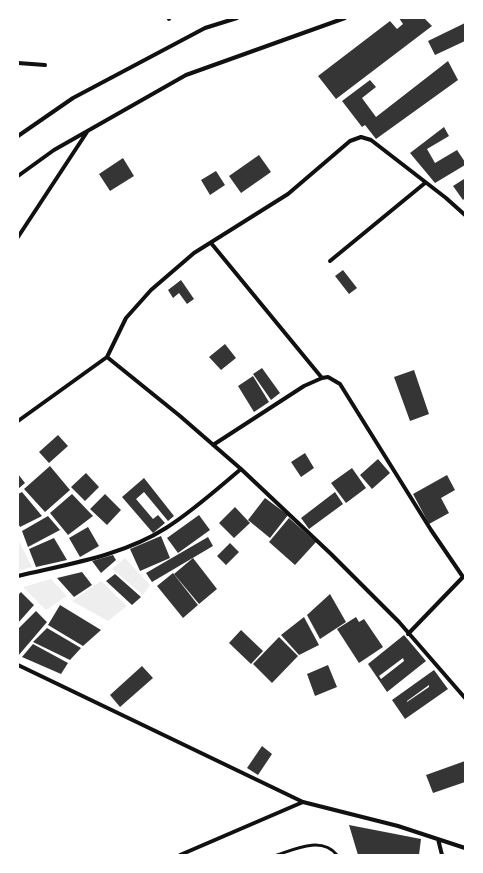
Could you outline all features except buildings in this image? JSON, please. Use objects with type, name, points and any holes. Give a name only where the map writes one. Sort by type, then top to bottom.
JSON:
[{"type":"street","points":[[18,136],[73,98],[205,28],[237,18]]},
{"type":"street","points":[[18,176],[54,150],[186,74],[345,18]]},
{"type":"street","points":[[18,63],[45,65]]},
{"type":"street","points":[[18,237],[88,130]]},
{"type":"street","points":[[18,421],[107,357],[126,318],[151,290],[194,253],[288,194],[350,141],[361,137],[371,140],[446,198],[465,215]]},
{"type":"street","points":[[330,261],[425,183]]},
{"type":"street","points":[[211,243],[322,378]]},
{"type":"street","points":[[107,357],[214,445],[331,554],[408,634],[465,698]]},
{"type":"street","points":[[214,445],[304,386],[328,377],[340,384],[431,530],[464,576],[408,634]]},
{"type":"street","points":[[18,576],[120,550],[147,538],[179,519],[241,469]]},
{"type":"street","points":[[18,666],[302,802],[398,826],[465,848]]},
{"type":"street","points":[[180,855],[302,802]]},
{"type":"street","points":[[438,839],[442,855]]},
{"type":"lane","points":[[276,855],[309,845],[324,845],[334,851],[336,855]]},
{"type":"shaded area","points":[[18,539],[32,567],[18,571]]},
{"type":"shaded area","points":[[125,558],[150,585],[143,595],[112,569]]},
{"type":"shaded area","points":[[51,579],[67,596],[46,610],[23,587]]},
{"type":"shaded area","points":[[101,581],[127,606],[108,621],[72,601]]}]
